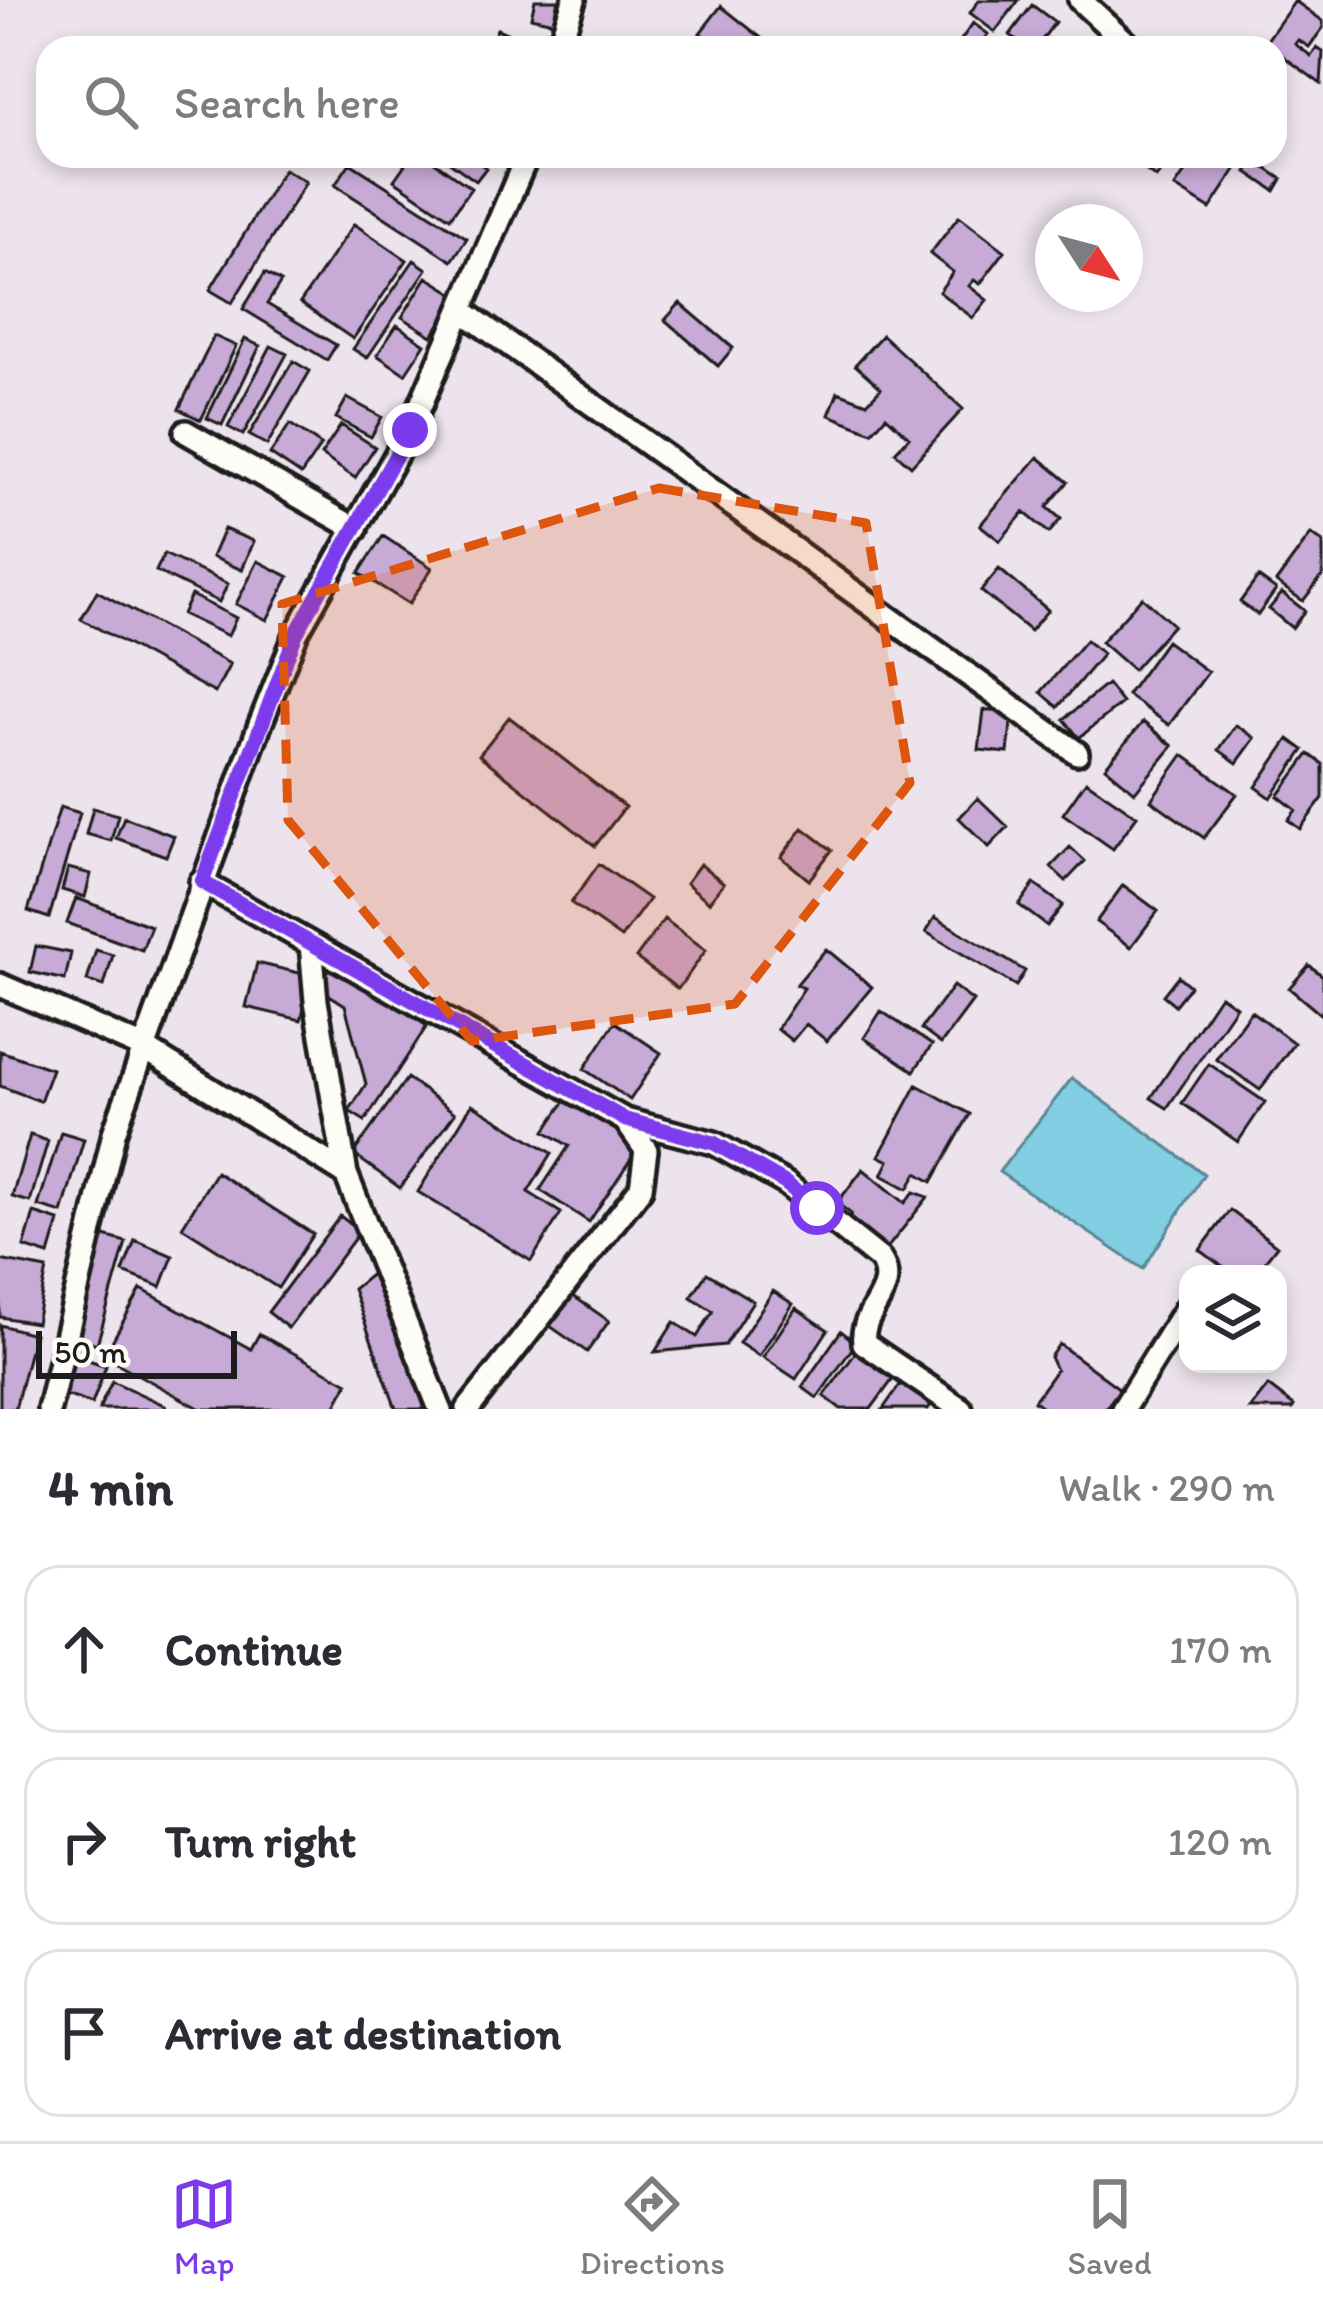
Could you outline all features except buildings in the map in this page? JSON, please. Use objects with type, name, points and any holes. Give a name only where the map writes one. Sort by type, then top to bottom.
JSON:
[{"type":"street","points":[[562,36],[574,0]]},
{"type":"street","points":[[1080,0],[1119,36]]},
{"type":"street","points":[[49,1409],[114,1133],[296,634],[410,430],[522,168]]},
{"type":"street","points":[[464,312],[1077,753]]},
{"type":"street","points":[[186,432],[356,529]]},
{"type":"street","points":[[202,882],[626,1120],[714,1143],[785,1183],[880,1258],[888,1270],[886,1287],[866,1324],[865,1343],[961,1409]]},
{"type":"street","points":[[310,944],[346,1174],[440,1409]]},
{"type":"street","points":[[0,985],[144,1048],[346,1174]]},
{"type":"street","points":[[468,1409],[641,1188],[646,1150],[626,1120]]},
{"type":"street","points":[[1123,1409],[1179,1319]]},
{"type":"highlighted area","points":[[659,488],[866,523],[910,783],[735,1004],[472,1041],[288,820],[282,604]]},
{"type":"water","points":[[1072,1078],[1204,1174],[1143,1269],[999,1172]]},
{"type":"route","points":[[410,430],[296,634],[202,882],[626,1120],[714,1143],[785,1183],[817,1208]]}]
